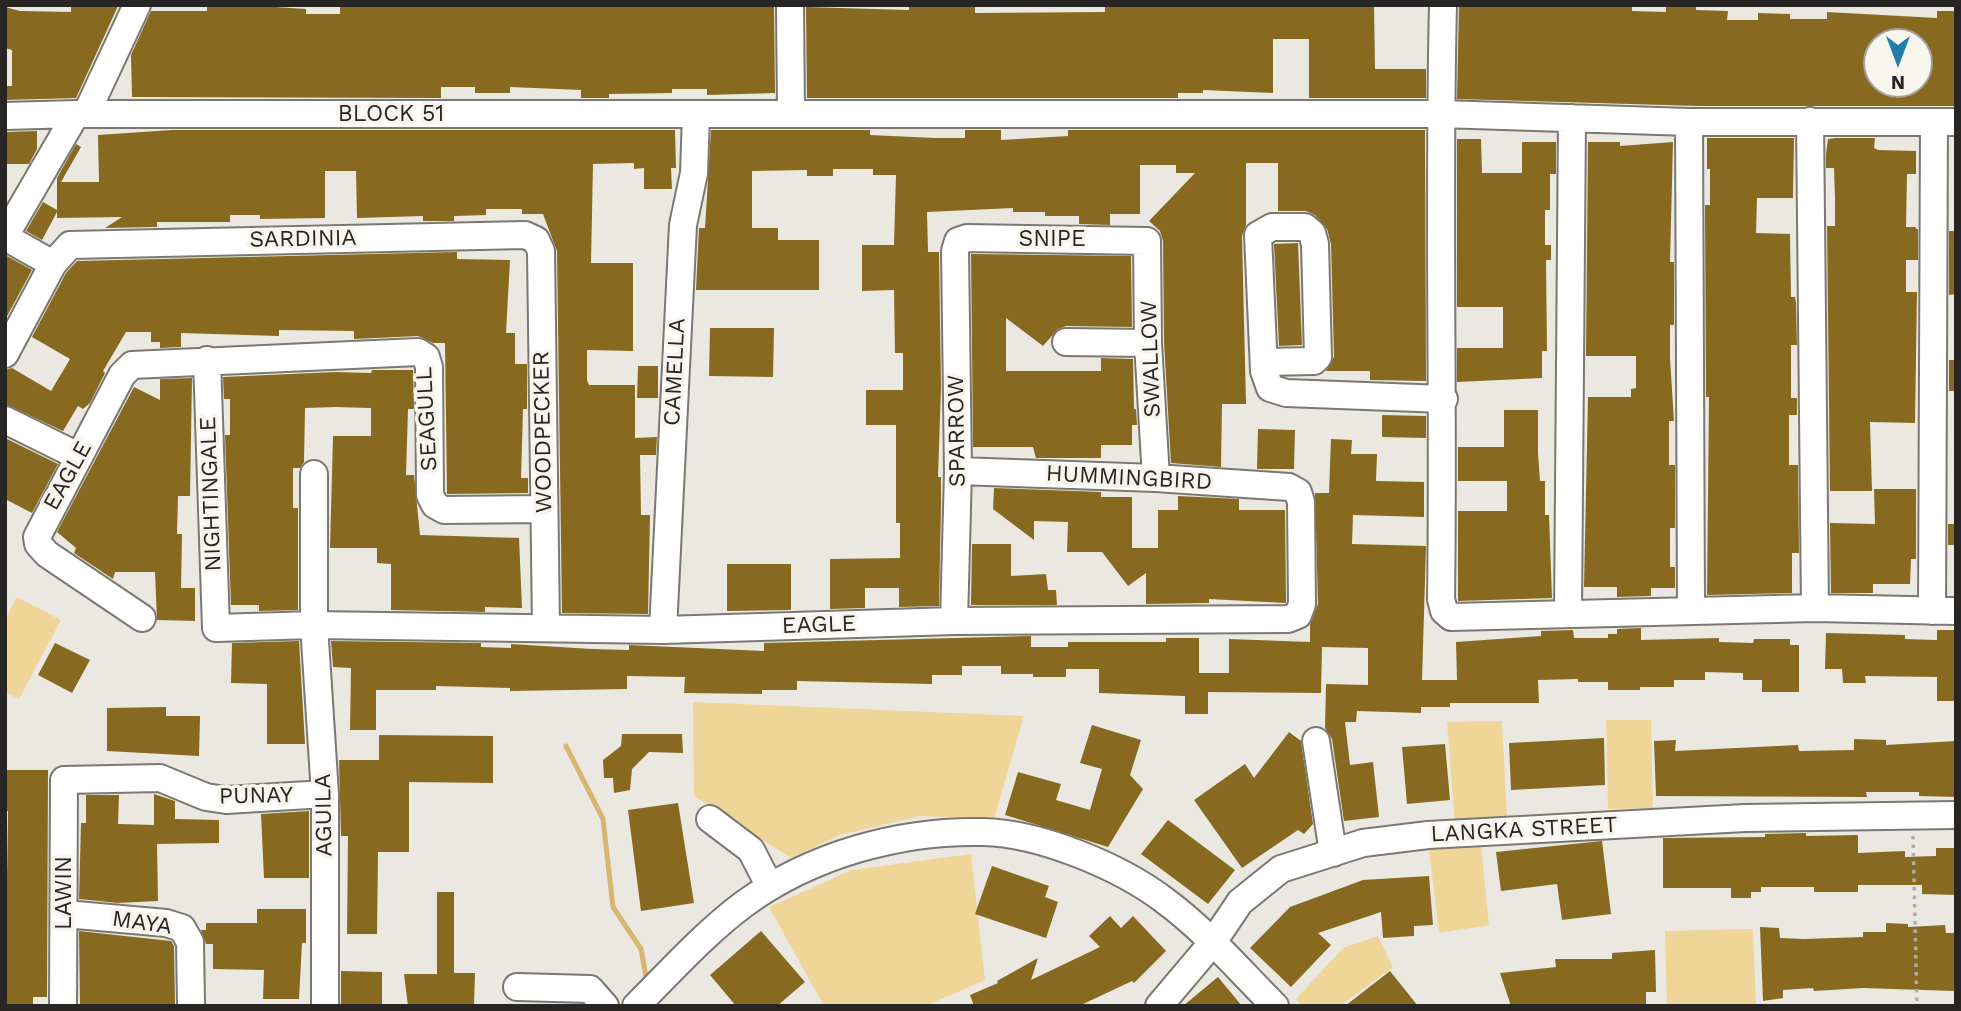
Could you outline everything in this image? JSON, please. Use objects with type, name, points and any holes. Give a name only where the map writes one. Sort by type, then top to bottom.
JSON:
[{"type":"street","points":[[5,354],[61,255],[5,236],[81,114],[137,5]]},
{"type":"street","points":[[790,5],[791,114]]},
{"type":"street","points":[[1443,5],[1441,114],[1444,399],[1441,599],[1444,611],[1451,617],[1568,612],[1815,608],[1944,611],[1945,123]]},
{"type":"street","name":"BLOCK 51","points":[[5,116],[1441,114],[1689,122],[1945,123]]},
{"type":"street","name":"CAMELLA","points":[[663,630],[683,225],[694,173],[696,115]]},
{"type":"street","points":[[1568,612],[1572,118]]},
{"type":"street","points":[[1810,121],[1815,608]]},
{"type":"street","points":[[1689,122],[1691,611]]},
{"type":"street","points":[[1264,362],[1314,361],[1318,357],[1315,244],[1312,233],[1305,227],[1272,227],[1258,235],[1264,362],[1267,384],[1277,391],[1444,399]]},
{"type":"street","name":"SARDINIA","points":[[61,255],[525,235],[536,240]]},
{"type":"street","name":"SNIPE","points":[[958,242],[967,238],[1147,241]]},
{"type":"street","name":"WOODPECKER","points":[[536,240],[541,251],[546,626]]},
{"type":"street","name":"SWALLOW","points":[[1147,241],[1148,343],[1156,478]]},
{"type":"street","name":"SPARROW","points":[[954,621],[958,471],[955,263],[958,242]]},
{"type":"street","points":[[1066,342],[1148,343]]},
{"type":"street","name":"SEAGULL","points":[[207,360],[418,352],[426,357],[429,367],[430,495],[435,505],[444,510],[544,509]]},
{"type":"street","name":"EAGLE","points":[[142,618],[47,554],[38,544],[38,530],[126,369],[141,363],[207,360]]},
{"type":"street","name":"NIGHTINGALE","points":[[207,360],[216,628]]},
{"type":"street","points":[[5,419],[78,456]]},
{"type":"street","name":"HUMMINGBIRD","points":[[958,471],[1289,486],[1298,492]]},
{"type":"street","name":"AGUILA","points":[[314,474],[314,625],[325,794],[325,1006]]},
{"type":"street","name":"EAGLE","points":[[216,628],[314,625],[546,626],[663,630],[954,621],[1288,619],[1298,615],[1302,604],[1301,502],[1298,492]]},
{"type":"street","points":[[1316,741],[1333,853]]},
{"type":"street","name":"PUNAY","points":[[64,780],[160,778],[215,799],[325,794]]},
{"type":"street","name":"LAWIN","points":[[63,1006],[64,780]]},
{"type":"street","name":"LANGKA STREET","points":[[1159,1006],[1213,942],[1240,902],[1281,869],[1363,844],[1428,835],[1745,818],[1956,815]]},
{"type":"street","points":[[710,819],[751,850],[770,887]]},
{"type":"street","points":[[645,997],[742,905],[824,859],[878,844],[943,833],[985,832],[1039,841],[1105,865],[1163,899],[1213,942],[1275,1006]]},
{"type":"street","name":"MAYA","points":[[65,914],[166,923],[182,928],[190,942],[191,1006]]},
{"type":"street","points":[[517,987],[590,989],[605,1006]]},
{"type":"path","points":[[1912,814],[1917,1006]]},
{"type":"shaded area","points":[[17,597],[61,620],[19,699],[5,692],[5,620]]},
{"type":"shaded area","points":[[693,702],[1024,716],[994,819],[920,816],[840,835],[791,858],[694,796]]},
{"type":"shaded area","points":[[1606,720],[1651,720],[1653,808],[1608,809]]},
{"type":"shaded area","points":[[1502,721],[1507,817],[1455,824],[1447,722]]},
{"type":"shaded area","points":[[1481,846],[1489,925],[1439,933],[1429,850]]},
{"type":"shaded area","points":[[971,854],[985,980],[926,1006],[824,1006],[769,907],[852,870]]},
{"type":"shaded area","points":[[1753,929],[1756,1006],[1667,1006],[1665,931]]},
{"type":"shaded area","points":[[1378,936],[1393,967],[1340,1006],[1302,1006],[1296,999],[1343,948]]},
{"type":"building","points":[[245,5],[306,9],[306,14],[340,14],[340,6],[370,5],[774,5],[775,93],[707,95],[707,89],[672,89],[672,93],[609,94],[609,98],[581,98],[581,90],[510,87],[510,93],[475,93],[475,87],[441,87],[441,98],[132,97],[131,55],[151,11],[207,11],[207,6]]},
{"type":"building","points":[[909,5],[975,5],[975,13],[1105,12],[1105,6],[1374,5],[1375,69],[1426,69],[1426,98],[1309,98],[1309,39],[1273,39],[1273,93],[1203,90],[1203,93],[1178,93],[1178,98],[807,98],[806,7],[909,10]]},
{"type":"building","points":[[1459,5],[1632,5],[1632,11],[1666,12],[1666,6],[1696,7],[1696,10],[1728,11],[1727,20],[1758,20],[1758,13],[1790,14],[1790,19],[1827,19],[1827,12],[1937,18],[1937,11],[1956,11],[1956,106],[1699,106],[1457,99]]},
{"type":"building","points":[[71,6],[118,6],[76,98],[5,100],[5,86],[12,86],[12,50],[5,48],[5,7],[20,11],[71,12]]},
{"type":"building","points":[[172,130],[675,130],[676,168],[671,168],[672,189],[644,189],[644,168],[634,169],[634,163],[593,164],[591,263],[633,263],[633,351],[587,350],[587,380],[589,385],[635,385],[635,438],[657,437],[656,455],[640,455],[641,515],[650,515],[648,614],[562,613],[557,251],[543,214],[522,214],[522,209],[486,209],[486,215],[454,216],[454,221],[423,221],[423,216],[357,218],[356,171],[325,171],[325,218],[260,219],[260,215],[230,215],[230,222],[157,222],[157,227],[105,228],[122,217],[57,218],[57,212],[42,240],[26,231],[43,202],[57,210],[57,178],[76,144],[81,147],[61,182],[99,182],[98,135]]},
{"type":"building","points":[[711,130],[870,130],[870,135],[965,138],[965,130],[1001,130],[1001,140],[1068,136],[1068,130],[1425,130],[1426,381],[1370,380],[1370,371],[1326,371],[1334,357],[1331,244],[1327,229],[1315,215],[1306,211],[1278,211],[1278,163],[1246,163],[1246,225],[1242,236],[1246,404],[1222,404],[1221,467],[1171,463],[1164,342],[1163,241],[1160,231],[1149,221],[1195,173],[1176,173],[1176,165],[1140,165],[1140,214],[1110,214],[1110,225],[1079,224],[1079,216],[1045,216],[1045,212],[1013,212],[1013,208],[927,212],[928,252],[939,252],[939,606],[899,607],[899,588],[865,588],[865,608],[830,609],[830,559],[900,558],[900,523],[896,523],[896,425],[866,425],[866,390],[903,390],[903,353],[895,353],[894,290],[862,291],[862,245],[894,245],[896,175],[873,175],[873,169],[833,169],[833,176],[807,176],[807,170],[752,171],[752,228],[778,228],[778,240],[819,240],[819,290],[696,290],[699,228],[705,228]]},
{"type":"building","points":[[37,131],[37,149],[29,164],[5,164],[5,132]]},
{"type":"building","points":[[1707,138],[1794,138],[1793,198],[1757,198],[1756,233],[1790,234],[1791,297],[1795,297],[1796,303],[1797,345],[1791,345],[1791,398],[1797,398],[1797,415],[1789,415],[1789,465],[1798,465],[1799,553],[1792,553],[1792,593],[1707,595],[1709,397],[1706,397],[1705,205],[1710,205],[1710,169],[1707,169]]},
{"type":"building","points":[[1875,138],[1874,148],[1878,150],[1916,151],[1916,174],[1907,174],[1906,227],[1915,227],[1918,230],[1918,260],[1906,260],[1906,292],[1917,292],[1915,423],[1870,422],[1872,491],[1830,491],[1827,226],[1835,226],[1835,197],[1834,168],[1826,168],[1826,154],[1828,139]]},
{"type":"building","points":[[1457,139],[1481,139],[1482,173],[1522,173],[1522,142],[1556,142],[1556,174],[1550,174],[1550,210],[1545,210],[1545,245],[1551,245],[1551,260],[1546,260],[1547,351],[1542,351],[1542,378],[1457,382],[1457,348],[1503,348],[1503,307],[1457,307]]},
{"type":"building","points":[[1588,142],[1620,142],[1620,146],[1673,142],[1670,262],[1674,262],[1674,325],[1670,325],[1670,358],[1674,421],[1669,421],[1669,465],[1675,465],[1675,528],[1670,528],[1670,567],[1675,567],[1675,588],[1651,588],[1651,596],[1617,597],[1617,587],[1584,587],[1588,397],[1631,397],[1631,389],[1636,388],[1636,356],[1586,356]]},
{"type":"building","points":[[1949,231],[1956,231],[1956,294],[1949,295]]},
{"type":"building","points":[[1298,243],[1302,345],[1279,346],[1274,244]]},
{"type":"building","points":[[457,252],[457,259],[510,260],[506,333],[515,333],[515,364],[527,364],[527,409],[523,409],[521,478],[528,478],[528,493],[447,494],[445,343],[433,343],[418,336],[354,339],[354,331],[279,330],[279,336],[181,333],[181,347],[160,348],[160,342],[151,342],[151,332],[126,332],[103,371],[105,373],[90,403],[83,409],[78,406],[63,431],[5,404],[5,370],[12,368],[51,391],[70,359],[32,337],[66,273],[77,261]]},
{"type":"building","points":[[971,254],[1131,256],[1132,327],[1066,326],[1058,329],[1043,346],[1006,318],[1006,371],[1101,371],[1101,358],[1133,359],[1137,425],[1132,425],[1132,445],[1101,445],[1101,458],[1036,458],[1033,447],[973,447]]},
{"type":"building","points":[[5,255],[32,270],[5,320]]},
{"type":"building","points":[[710,328],[774,328],[773,377],[709,376]]},
{"type":"building","points":[[1949,360],[1956,360],[1956,391],[1949,391]]},
{"type":"building","points":[[638,366],[658,366],[658,398],[637,398]]},
{"type":"building","points":[[372,370],[413,370],[414,409],[408,409],[406,475],[414,475],[420,535],[519,538],[522,608],[485,607],[485,612],[391,610],[391,564],[377,563],[377,548],[330,548],[333,436],[371,436],[371,408],[335,407],[305,408],[304,462],[300,468],[293,468],[293,508],[298,508],[298,610],[259,611],[259,605],[231,605],[225,435],[230,435],[230,399],[224,399],[223,377],[371,373]]},
{"type":"building","points":[[192,378],[190,496],[178,496],[177,534],[182,534],[181,588],[195,588],[195,621],[157,620],[155,572],[115,572],[113,579],[74,553],[76,548],[57,532],[134,387],[160,400],[160,379]]},
{"type":"building","points":[[1504,410],[1538,410],[1540,481],[1545,481],[1545,515],[1549,515],[1552,598],[1458,601],[1458,511],[1507,511],[1507,481],[1458,481],[1458,447],[1504,447]]},
{"type":"building","points":[[1382,415],[1426,416],[1426,438],[1382,437]]},
{"type":"building","points":[[1258,429],[1295,430],[1294,469],[1257,469]]},
{"type":"building","points":[[5,438],[58,464],[32,513],[5,499]]},
{"type":"building","points":[[1331,439],[1352,440],[1351,454],[1377,454],[1376,481],[1424,482],[1424,517],[1353,515],[1352,544],[1426,546],[1422,680],[1457,680],[1456,642],[1541,636],[1541,631],[1573,630],[1574,638],[1608,638],[1608,634],[1617,634],[1617,629],[1641,628],[1641,640],[1719,638],[1719,642],[1753,643],[1754,639],[1790,639],[1790,645],[1799,645],[1799,692],[1762,692],[1762,680],[1743,680],[1743,673],[1705,672],[1705,680],[1674,680],[1674,687],[1640,687],[1640,690],[1608,690],[1608,682],[1578,682],[1578,679],[1538,680],[1539,703],[1450,703],[1450,707],[1421,707],[1421,713],[1357,711],[1356,722],[1345,722],[1350,765],[1373,762],[1379,817],[1344,821],[1332,739],[1325,728],[1326,684],[1368,685],[1368,648],[1322,647],[1321,693],[1208,692],[1208,714],[1185,714],[1185,696],[1099,693],[1099,669],[1066,669],[1066,677],[1033,677],[1033,674],[1001,674],[1001,666],[962,666],[962,675],[932,675],[932,684],[797,681],[797,690],[762,690],[762,694],[684,693],[685,677],[627,676],[627,689],[510,691],[510,688],[436,686],[436,690],[376,690],[376,730],[350,730],[351,668],[333,667],[331,641],[481,643],[481,647],[511,648],[511,644],[629,650],[629,645],[764,651],[764,643],[1031,636],[1031,647],[1068,647],[1068,642],[1166,642],[1166,638],[1199,638],[1199,673],[1229,673],[1229,639],[1310,642],[1310,624],[1318,604],[1315,493],[1329,493]]},
{"type":"building","points":[[994,488],[1101,492],[1101,497],[1132,497],[1132,548],[1158,548],[1158,510],[1178,510],[1178,496],[1239,499],[1239,510],[1285,510],[1286,603],[1209,599],[1209,603],[1146,604],[1146,573],[1128,586],[1102,552],[1067,552],[1068,522],[1034,521],[1034,540],[993,509]]},
{"type":"building","points":[[1874,489],[1916,489],[1916,559],[1911,559],[1910,584],[1873,584],[1873,593],[1831,593],[1830,523],[1875,524]]},
{"type":"building","points":[[1948,524],[1956,524],[1956,545],[1948,545]]},
{"type":"building","points":[[972,544],[1011,544],[1011,576],[1046,574],[1048,590],[1056,590],[1057,605],[971,605]]},
{"type":"building","points":[[727,564],[791,564],[791,610],[727,611]]},
{"type":"building","points":[[1937,630],[1956,630],[1956,701],[1937,701],[1937,677],[1865,676],[1866,683],[1843,683],[1842,669],[1825,669],[1826,633],[1905,635],[1905,639],[1937,640]]},
{"type":"building","points":[[299,641],[305,744],[267,744],[267,684],[231,683],[232,643]]},
{"type":"building","points":[[55,643],[90,660],[72,693],[38,675]]},
{"type":"building","points":[[166,707],[166,716],[200,716],[199,756],[107,751],[107,708]]},
{"type":"building","points":[[1092,725],[1141,740],[1130,775],[1143,789],[1108,847],[1005,815],[1018,772],[1061,784],[1056,800],[1090,810],[1102,769],[1080,763]]},
{"type":"building","points":[[1289,732],[1301,741],[1313,824],[1304,834],[1298,830],[1242,868],[1194,800],[1245,764],[1254,778]]},
{"type":"building","points":[[622,734],[682,734],[683,753],[649,752],[632,769],[630,790],[614,793],[613,778],[604,778],[603,760],[621,746]]},
{"type":"building","points":[[379,735],[493,736],[493,783],[409,782],[409,852],[378,852],[377,934],[347,934],[348,836],[341,836],[339,760],[379,760]]},
{"type":"building","points":[[1604,738],[1605,785],[1511,790],[1509,743]]},
{"type":"building","points":[[1854,739],[1886,740],[1886,745],[1956,741],[1956,797],[1919,796],[1919,792],[1866,792],[1867,797],[1656,796],[1654,741],[1676,740],[1675,751],[1798,745],[1799,751],[1854,750]]},
{"type":"building","points":[[1445,744],[1450,800],[1407,804],[1402,747]]},
{"type":"building","points":[[5,770],[48,770],[47,997],[33,997],[33,1006],[5,1006],[8,811],[5,811]]},
{"type":"building","points":[[154,794],[175,801],[175,819],[219,820],[219,843],[157,844],[158,901],[118,903],[79,899],[81,823],[86,823],[86,795],[119,795],[118,824],[154,825]]},
{"type":"building","points":[[678,803],[694,903],[641,911],[628,810]]},
{"type":"building","points":[[309,811],[309,878],[264,878],[261,814]]},
{"type":"building","points":[[1168,820],[1235,870],[1208,904],[1141,854]]},
{"type":"building","points":[[1806,833],[1806,836],[1858,835],[1858,853],[1905,851],[1905,857],[1936,856],[1936,848],[1956,848],[1956,895],[1922,894],[1922,885],[1858,885],[1858,892],[1814,892],[1814,887],[1761,887],[1761,892],[1751,892],[1751,898],[1731,898],[1731,888],[1663,888],[1663,838],[1765,837],[1765,834]]},
{"type":"building","points":[[1602,841],[1611,914],[1562,920],[1557,884],[1501,891],[1496,852]]},
{"type":"building","points":[[992,866],[1049,886],[1045,897],[1058,902],[1046,938],[975,914]]},
{"type":"building","points":[[1429,876],[1433,925],[1414,926],[1414,936],[1383,938],[1381,912],[1318,933],[1331,945],[1291,987],[1250,948],[1290,907],[1363,880]]},
{"type":"building","points":[[437,892],[454,892],[454,973],[475,973],[474,1006],[408,1006],[404,974],[437,974]]},
{"type":"building","points":[[257,909],[306,909],[306,943],[302,943],[299,999],[263,999],[264,970],[213,969],[213,944],[206,944],[201,930],[206,930],[206,923],[257,923]]},
{"type":"building","points":[[1110,916],[1121,928],[1133,916],[1166,951],[1134,983],[1132,981],[1079,1006],[974,1006],[970,995],[998,983],[997,981],[1038,958],[1031,980],[1100,947],[1089,936]]},
{"type":"building","points":[[1886,923],[1908,924],[1908,927],[1945,925],[1946,933],[1956,933],[1954,991],[1863,988],[1814,991],[1813,988],[1783,990],[1783,998],[1763,1001],[1760,927],[1779,928],[1780,938],[1804,939],[1863,937],[1863,932],[1886,932]]},
{"type":"building","points":[[79,931],[171,941],[174,946],[175,1006],[80,1006]]},
{"type":"building","points":[[761,931],[805,982],[777,1006],[736,1006],[710,975]]},
{"type":"building","points":[[1655,950],[1656,992],[1646,992],[1646,1006],[1511,1006],[1500,973],[1556,967],[1555,959],[1612,959],[1612,953]]},
{"type":"building","points":[[341,971],[382,972],[382,1006],[341,1006]]},
{"type":"building","points":[[1390,971],[1418,1006],[1345,1006]]},
{"type":"building","points":[[1218,977],[1242,1006],[1183,1006]]},
{"type":"waterway","points":[[566,746],[603,819],[613,907],[641,949],[647,982]]}]
